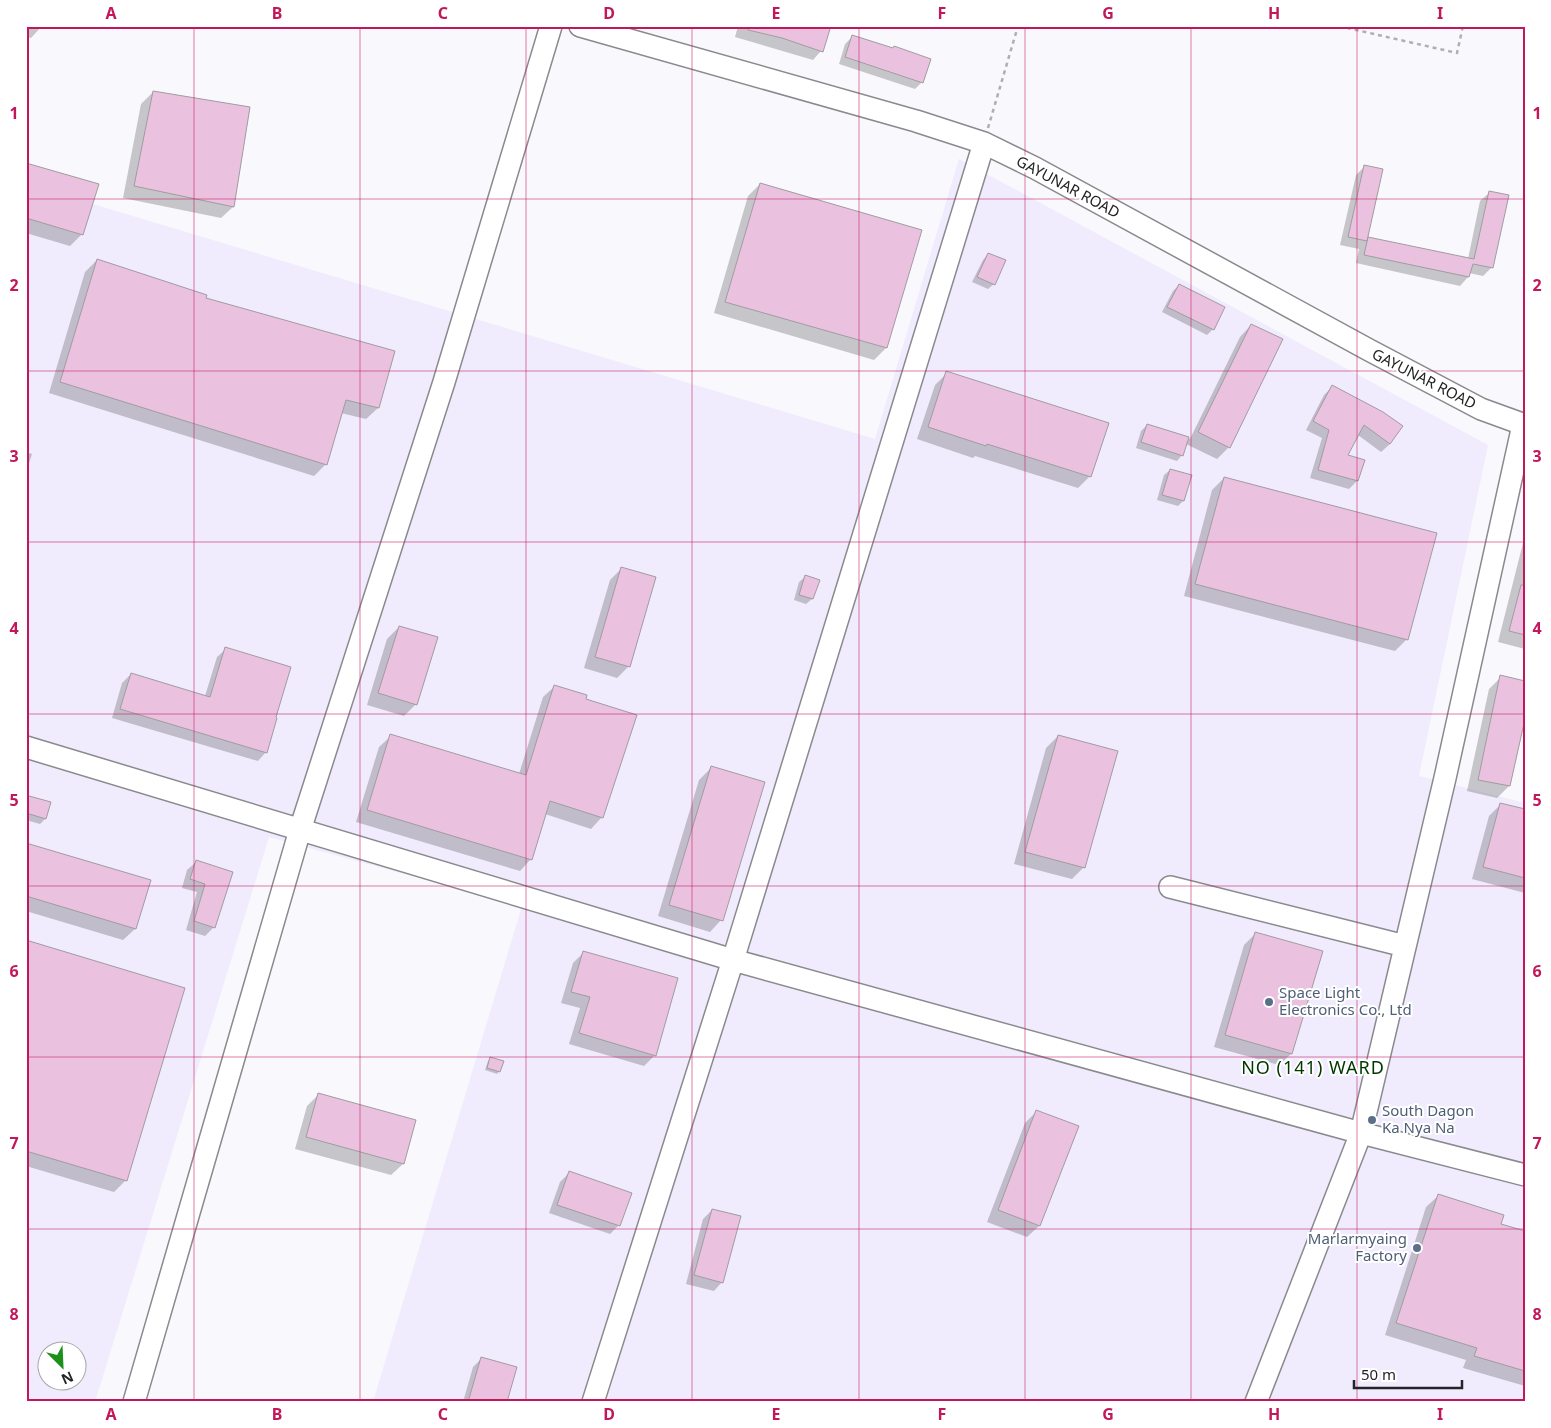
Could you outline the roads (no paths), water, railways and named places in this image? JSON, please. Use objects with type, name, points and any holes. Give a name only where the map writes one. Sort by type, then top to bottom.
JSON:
[{"type":"street","points":[[134,1402],[300,830],[444,382],[550,26]]},
{"type":"street","name":"GAYUNAR ROAD","points":[[580,26],[984,143],[1035,168],[1369,350],[1482,409],[1524,425]]},
{"type":"street","points":[[593,1402],[733,960],[984,143]]},
{"type":"street","points":[[1256,1402],[1361,1133],[1445,778],[1524,425]]},
{"type":"street","points":[[26,747],[733,960],[1361,1133],[1525,1175]]},
{"type":"street","points":[[1170,887],[1406,946]]},
{"type":"place","name":"Space Light Electronics Co., Ltd","points":[[1269,1002]]},
{"type":"place","name":"South Dagon Ka Nya Na","points":[[1372,1120]]},
{"type":"place","name":"Marlarmyaing Factory","points":[[1417,1248]]},
{"type":"district","name":"NO (141) WARD","points":[[1313,1068]]}]
